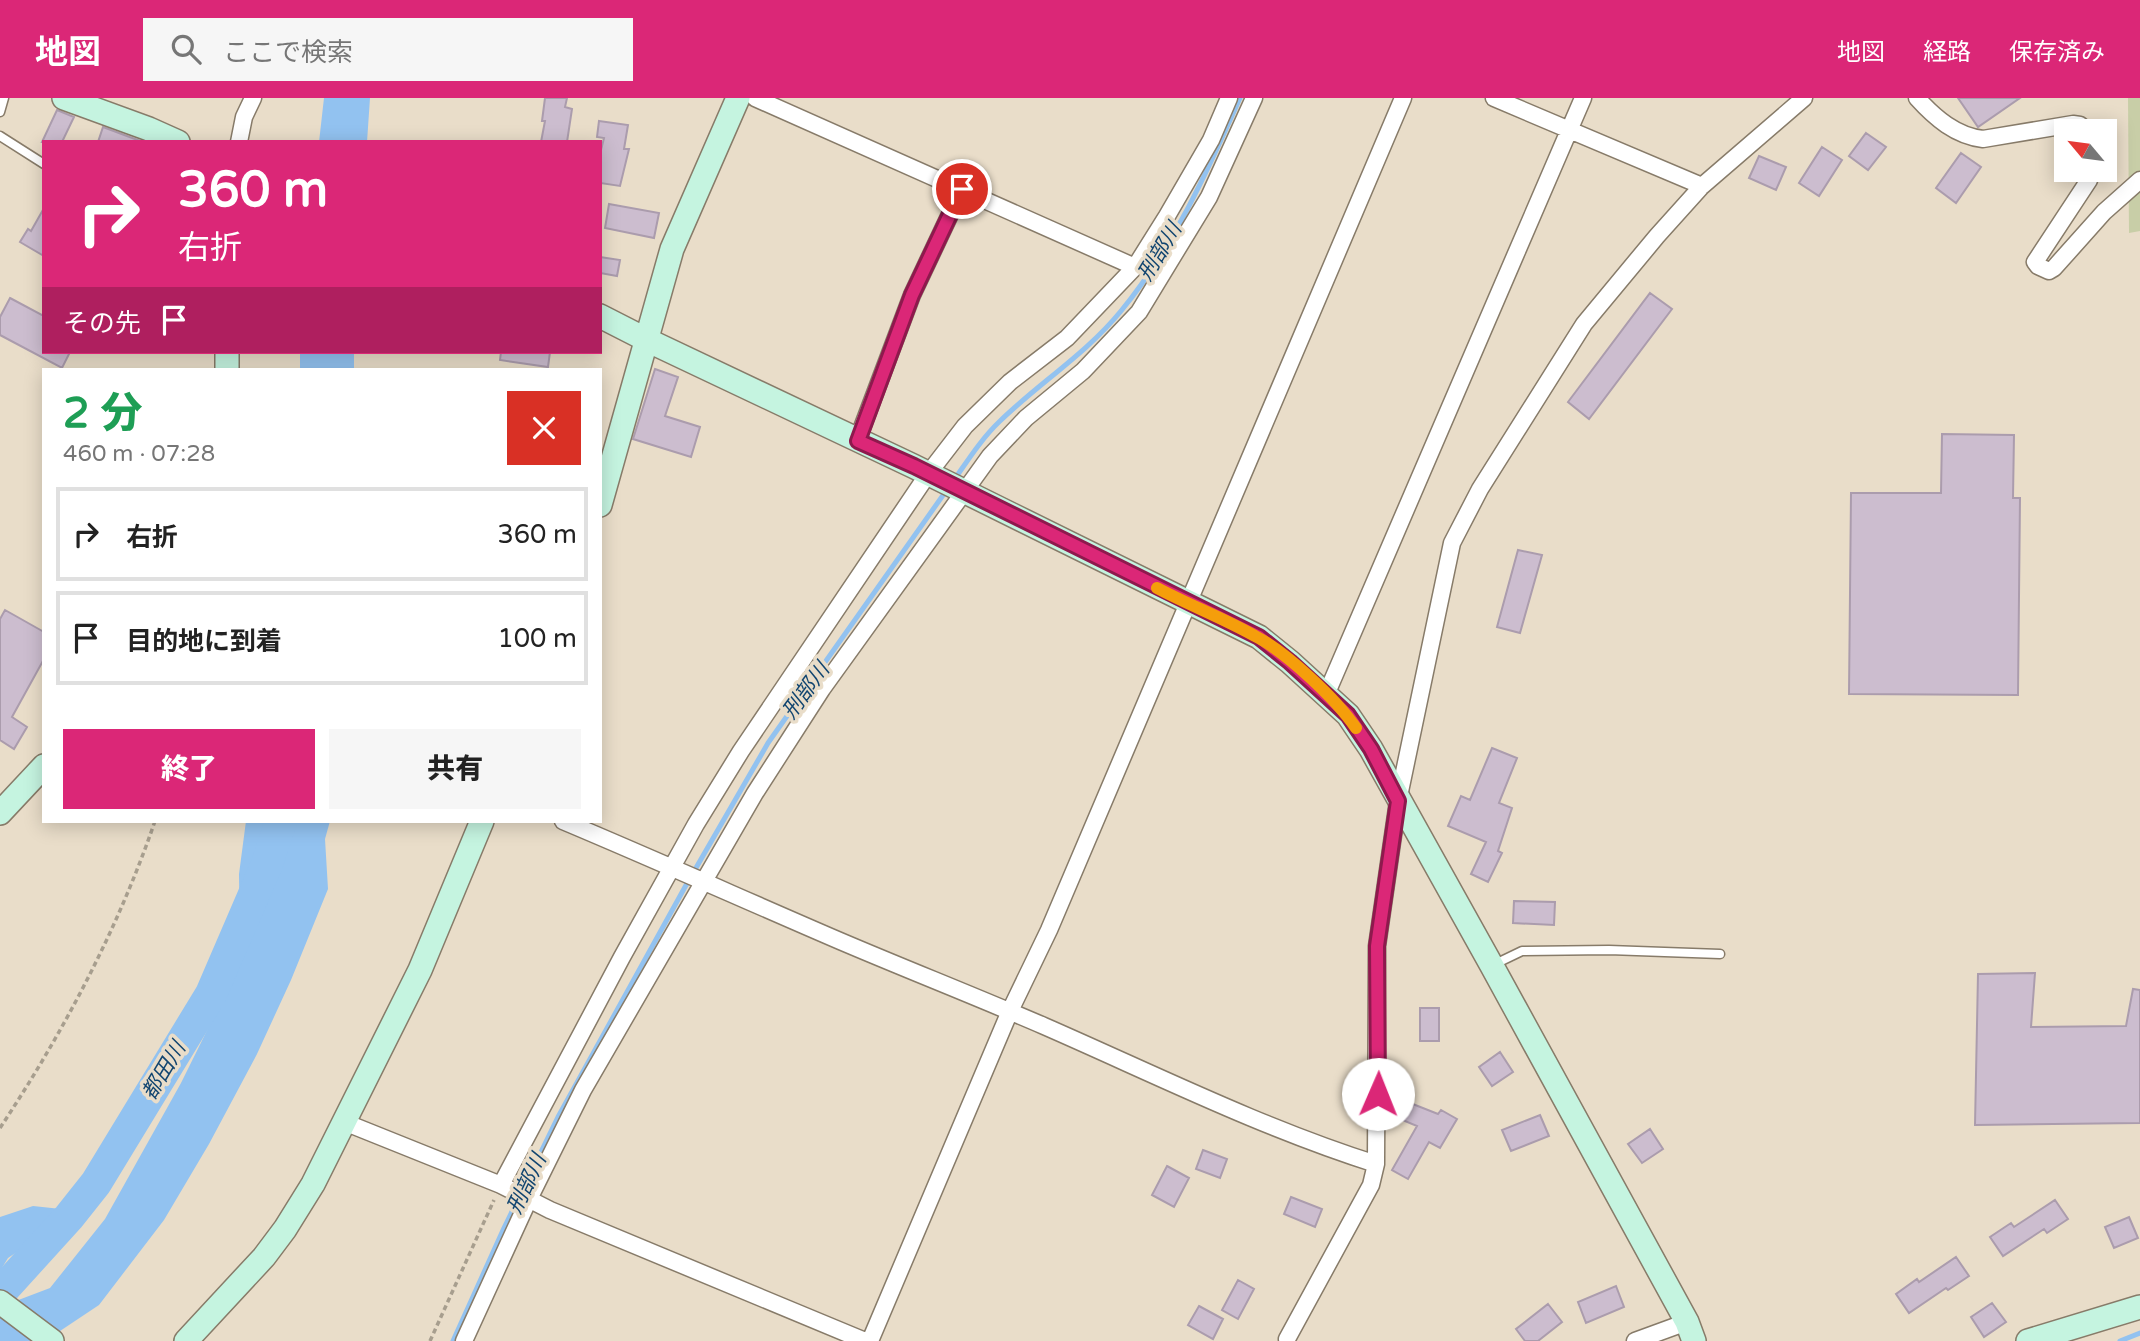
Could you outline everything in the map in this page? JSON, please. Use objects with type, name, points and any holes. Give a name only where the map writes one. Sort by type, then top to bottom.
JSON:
[{"type":"street","points":[[64,98],[173,140]]},
{"type":"street","points":[[239,140],[244,117],[253,98]]},
{"type":"street","points":[[602,498],[672,249],[738,98]]},
{"type":"street","points":[[755,98],[1135,267]]},
{"type":"street","points":[[501,1185],[622,957],[675,868],[696,824],[741,751],[965,426],[1010,382],[1068,338],[1135,267],[1210,140],[1229,98]]},
{"type":"street","points":[[464,1341],[583,1090],[701,879],[755,793],[822,689],[961,491],[1026,418],[1083,371],[1139,312],[1209,197],[1254,98]]},
{"type":"street","points":[[344,1122],[501,1185],[868,1341],[1010,1011],[1049,930],[1403,98]]},
{"type":"street","points":[[1494,98],[1702,187]]},
{"type":"street","points":[[1326,695],[1583,98]]},
{"type":"street","points":[[1287,1340],[1371,1185],[1376,1164],[1377,946],[1398,801],[1452,543],[1480,489],[1584,324],[1657,236],[1702,187],[1804,98]]},
{"type":"street","points":[[1917,98],[1944,123],[1969,137],[1983,139],[2054,127]]},
{"type":"street","points":[[2088,182],[2035,262],[2044,270],[2054,268],[2104,212],[2140,180]]},
{"type":"street","points":[[858,441],[912,295],[962,189]]},
{"type":"street","points":[[602,317],[1259,637],[1348,715],[1371,749],[1492,965],[1690,1332],[1635,1341]]},
{"type":"street","points":[[0,813],[42,768]]},
{"type":"street","points":[[186,1341],[264,1257],[313,1184],[420,970],[481,823]]},
{"type":"street","points":[[568,823],[1010,1011],[1249,1117],[1376,1164]]},
{"type":"street","points":[[0,1302],[52,1341]]},
{"type":"street","points":[[2028,1341],[2140,1307]]},
{"type":"lane","points":[[0,112],[4,98]]},
{"type":"lane","points":[[0,136],[42,163]]},
{"type":"lane","points":[[1492,965],[1522,951],[1609,950],[1720,954]]},
{"type":"path","points":[[0,1128],[35,1075],[77,999],[115,920],[154,823]]},
{"type":"path","points":[[430,1341],[501,1185]]},
{"type":"green space","points":[[2128,98],[2140,98],[2140,231],[2129,233]]},
{"type":"water","points":[[324,98],[370,98],[367,140],[319,140]]},
{"type":"water","points":[[300,354],[354,354],[354,368],[300,368]]},
{"type":"water","points":[[246,823],[329,823],[325,839],[328,889],[291,980],[257,1054],[209,1144],[164,1220],[99,1305],[45,1341],[0,1341],[0,1307],[50,1288],[105,1219],[181,1083],[229,986],[240,952],[239,874]]},
{"type":"water","points":[[33,1206],[61,1209],[33,1241],[8,1258],[0,1271],[0,1217]]},
{"type":"building","points":[[545,98],[567,98],[565,107],[572,109],[567,140],[541,140],[545,121],[542,121]]},
{"type":"building","points":[[1958,98],[2020,98],[1978,127]]},
{"type":"building","points":[[57,110],[74,117],[63,140],[43,140]]},
{"type":"building","points":[[599,121],[628,125],[624,149],[629,149],[620,186],[602,183],[604,138],[597,137]]},
{"type":"building","points":[[103,127],[138,140],[99,140]]},
{"type":"building","points":[[1866,133],[1886,147],[1868,170],[1849,156]]},
{"type":"building","points":[[1822,147],[1842,160],[1819,196],[1799,183]]},
{"type":"building","points":[[1961,153],[1981,167],[1956,203],[1936,188]]},
{"type":"building","points":[[1759,156],[1786,167],[1776,190],[1749,178]]},
{"type":"building","points":[[609,204],[659,213],[654,238],[605,228]]},
{"type":"building","points":[[42,212],[42,255],[20,242],[28,229],[31,231]]},
{"type":"building","points":[[602,257],[620,260],[617,276],[602,273]]},
{"type":"building","points":[[1650,293],[1672,309],[1589,419],[1568,402]]},
{"type":"building","points":[[10,298],[42,315],[42,354],[69,354],[62,368],[0,335],[0,317]]},
{"type":"building","points":[[501,354],[550,354],[548,367],[500,360]]},
{"type":"building","points":[[655,369],[678,377],[665,416],[700,427],[691,457],[633,439]]},
{"type":"building","points":[[1942,434],[2014,435],[2013,498],[2020,498],[2018,695],[1849,694],[1851,493],[1941,493]]},
{"type":"building","points":[[1518,550],[1542,555],[1520,633],[1497,627]]},
{"type":"building","points":[[5,610],[42,631],[42,663],[12,717],[27,727],[14,749],[0,740],[0,619]]},
{"type":"building","points":[[1492,748],[1517,758],[1499,803],[1512,808],[1498,851],[1502,853],[1488,882],[1471,874],[1486,842],[1448,826],[1461,796],[1470,800]]},
{"type":"building","points":[[1514,901],[1555,902],[1554,925],[1513,923]]},
{"type":"building","points":[[2035,973],[2031,1027],[2126,1026],[2133,989],[2140,990],[2140,1123],[1975,1125],[1978,974]]},
{"type":"building","points":[[1420,1008],[1439,1008],[1439,1041],[1420,1041]]},
{"type":"building","points":[[1500,1052],[1513,1072],[1492,1086],[1479,1067]]},
{"type":"building","points":[[1395,1097],[1438,1114],[1441,1110],[1457,1119],[1440,1148],[1429,1142],[1408,1179],[1392,1170],[1417,1126],[1388,1114]]},
{"type":"building","points":[[1540,1115],[1549,1136],[1511,1151],[1502,1130]]},
{"type":"building","points":[[1650,1129],[1663,1149],[1642,1163],[1628,1144]]},
{"type":"building","points":[[1203,1150],[1227,1159],[1220,1178],[1196,1169]]},
{"type":"building","points":[[1167,1166],[1189,1178],[1174,1207],[1152,1195]]},
{"type":"building","points":[[1291,1197],[1322,1209],[1315,1227],[1284,1214]]},
{"type":"building","points":[[2055,1200],[2068,1219],[2047,1233],[2044,1229],[2003,1256],[1990,1237],[2011,1223],[2014,1227]]},
{"type":"building","points":[[2129,1217],[2138,1238],[2114,1248],[2105,1227]]},
{"type":"building","points":[[1956,1257],[1969,1276],[1909,1313],[1896,1294]]},
{"type":"building","points":[[1238,1280],[1254,1289],[1238,1319],[1222,1310]]},
{"type":"building","points":[[1616,1286],[1624,1307],[1586,1323],[1578,1302]]},
{"type":"building","points":[[1992,1303],[2006,1322],[1984,1337],[1971,1317]]},
{"type":"building","points":[[1548,1304],[1562,1322],[1538,1341],[1525,1341],[1516,1329]]},
{"type":"building","points":[[1199,1306],[1223,1319],[1213,1339],[1188,1325]]},
{"type":"waterway","name":"刑部川","points":[[954,480],[993,428],[1093,341],[1140,287],[1188,209],[1240,98]]},
{"type":"waterway","name":"刑部川","points":[[453,1341],[558,1117],[768,743],[946,491]]},
{"type":"waterway","name":"都田川","points":[[0,1293],[96,1183],[211,994],[267,864],[280,823]]},
{"type":"waterway","points":[[2120,1341],[2140,1333]]},
{"type":"slow traffic","points":[[1157,588],[1259,637],[1348,715],[1356,728]]},
{"type":"route","points":[[962,189],[912,295],[858,441],[914,466],[1259,637],[1348,715],[1371,749],[1398,801],[1377,946],[1378,1094]]}]
